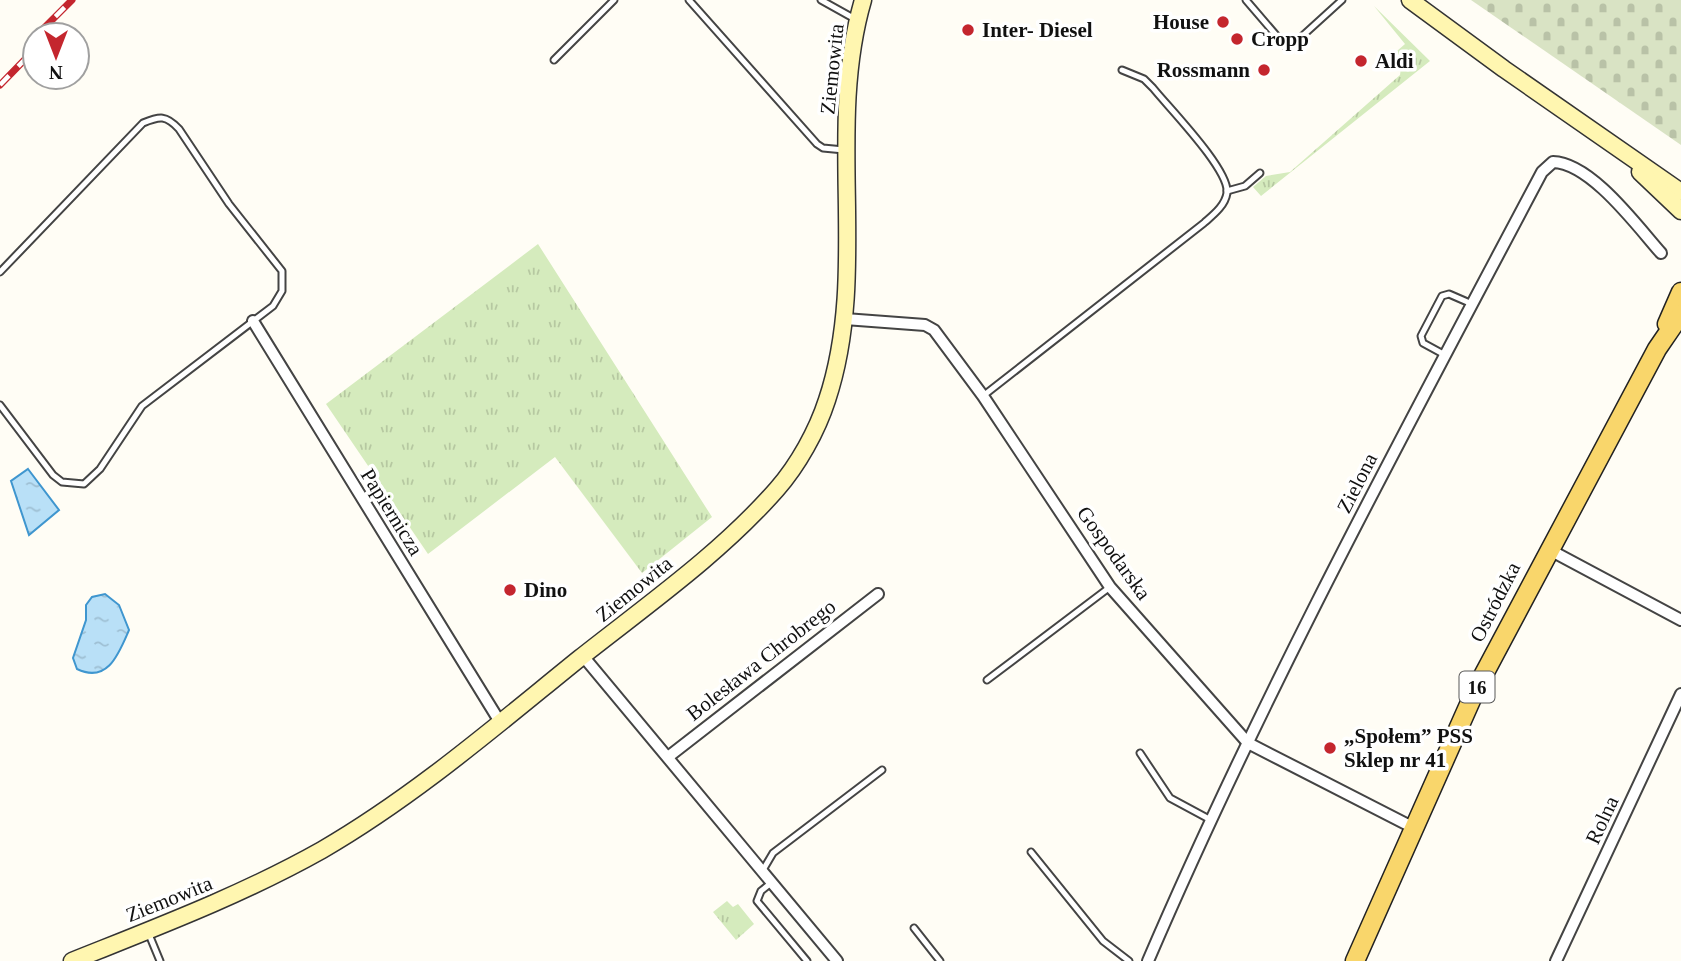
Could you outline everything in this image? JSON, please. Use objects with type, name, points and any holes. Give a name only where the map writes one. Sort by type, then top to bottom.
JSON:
[{"type":"main road","name":"Ostródzka","points":[[1355,961],[1476,689],[1657,349],[1681,292]]},
{"type":"main road","name":"Ostródzka","points":[[1657,349],[1681,314]]},
{"type":"street","name":"Ziemowita","points":[[72,961],[224,899],[323,849],[402,798],[724,542],[779,486],[799,458],[827,403],[845,319],[849,70],[863,0]]},
{"type":"street","points":[[1410,0],[1681,191]]},
{"type":"street","points":[[1612,143],[1681,211]]},
{"type":"street","name":"Zielona","points":[[1148,961],[1209,819],[1445,355],[1542,172],[1553,162],[1566,162],[1576,168],[1604,191],[1661,253]]},
{"type":"street","name":"Gospodarska","points":[[845,319],[925,325],[934,330],[983,396],[1110,587],[1248,743],[1414,828]]},
{"type":"street","name":"Papiernicza","points":[[253,321],[500,722]]},
{"type":"street","points":[[1548,550],[1681,620]]},
{"type":"street","name":"Bolesława Chrobrego","points":[[668,757],[878,594]]},
{"type":"street","points":[[583,656],[837,961]]},
{"type":"street","name":"Rolna","points":[[1556,961],[1676,721],[1681,694]]},
{"type":"lane","points":[[554,60],[614,0]]},
{"type":"lane","points":[[690,0],[817,144],[824,148],[847,150]]},
{"type":"lane","points":[[821,0],[858,20]]},
{"type":"lane","points":[[1246,0],[1288,49],[1342,0]]},
{"type":"lane","points":[[983,396],[1204,223],[1217,211],[1227,191],[1219,169],[1153,88],[1144,79],[1122,70]]},
{"type":"lane","points":[[0,272],[143,123],[159,116],[170,118],[179,129],[229,204],[282,271],[282,291],[273,306],[142,406],[100,469],[84,484],[73,485],[53,475],[0,405]]},
{"type":"lane","points":[[1227,191],[1245,186],[1260,173]]},
{"type":"lane","points":[[1445,355],[1423,343],[1421,336],[1442,296],[1449,294],[1472,304]]},
{"type":"lane","points":[[987,680],[1110,587]]},
{"type":"lane","points":[[1139,753],[1170,799],[1209,819]]},
{"type":"lane","points":[[763,870],[774,853],[882,770]]},
{"type":"lane","points":[[1031,852],[1102,941],[1129,961]]},
{"type":"lane","points":[[772,881],[761,891],[757,901],[807,961]]},
{"type":"lane","points":[[914,928],[940,961]]},
{"type":"lane","points":[[147,930],[160,961]]},
{"type":"green space","points":[[1471,0],[1681,0],[1681,145]]},
{"type":"green space","points":[[1374,6],[1430,61],[1261,196],[1253,187],[1266,176],[1290,172],[1400,75],[1402,61],[1397,51],[1405,44]]},
{"type":"green space","points":[[538,244],[712,517],[642,573],[555,457],[428,554],[326,404]]},
{"type":"green space","points":[[727,901],[733,907],[738,904],[754,924],[736,940],[713,912]]},
{"type":"water","points":[[28,469],[59,510],[29,535],[11,481]]},
{"type":"water","points":[[105,594],[119,605],[129,630],[111,664],[97,672],[88,673],[77,669],[73,658],[86,620],[86,605],[92,597]]},
{"type":"railway","points":[[51,21],[72,0]]},
{"type":"railway","points":[[0,85],[21,63]]},
{"type":"place","name":"House","points":[[1223,22]]},
{"type":"place","name":"Inter- Diesel","points":[[968,30]]},
{"type":"place","name":"Cropp","points":[[1237,39]]},
{"type":"place","name":"Aldi","points":[[1361,61]]},
{"type":"place","name":"Rossmann","points":[[1264,70]]},
{"type":"place","name":"Dino","points":[[510,590]]},
{"type":"place","name":"„Społem” PSS Sklep nr 41","points":[[1330,748]]}]
